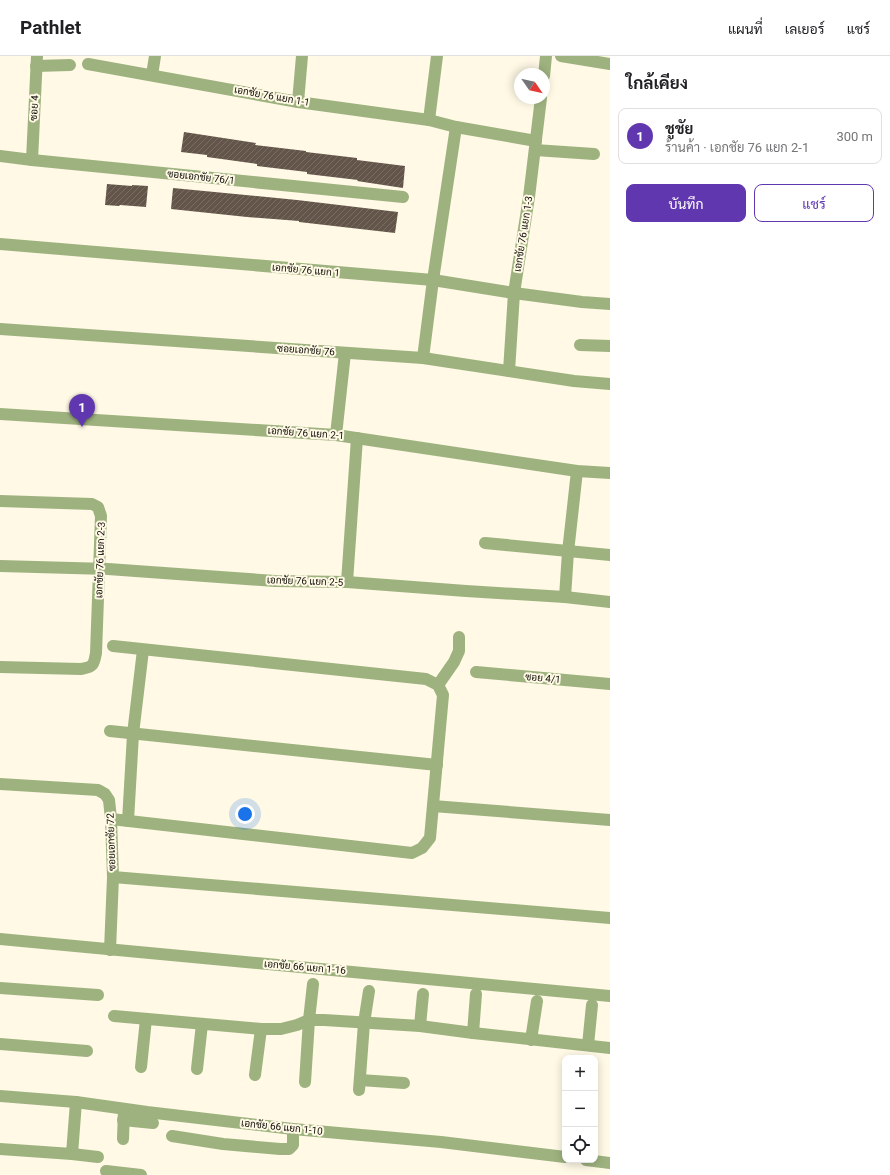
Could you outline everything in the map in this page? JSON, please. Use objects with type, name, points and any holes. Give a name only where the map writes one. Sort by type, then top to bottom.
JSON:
[{"type":"street","points":[[152,75],[155,56]]},
{"type":"street","points":[[298,102],[302,56]]},
{"type":"street","points":[[430,120],[437,56]]},
{"type":"street","points":[[545,68],[546,56]]},
{"type":"street","points":[[561,56],[610,64]]},
{"type":"street","points":[[37,61],[70,65]]},
{"type":"street","name":"ซอย 4","points":[[32,160],[37,61]]},
{"type":"street","name":"เอกชัย 76 แยก 1-1","points":[[88,64],[298,102],[430,120],[536,146],[594,154]]},
{"type":"street","name":"เอกชัย 76 แยก 1-3","points":[[508,371],[514,293],[536,146],[540,104]]},
{"type":"street","points":[[423,358],[456,127]]},
{"type":"street","name":"ซอยเอกชัย 76/1","points":[[0,156],[403,197]]},
{"type":"street","name":"เอกชัย 76 แยก 1","points":[[0,244],[433,280],[514,293],[582,302],[610,304]]},
{"type":"street","name":"ซอยเอกชัย 76","points":[[0,329],[423,358],[574,381],[610,384]]},
{"type":"street","points":[[580,345],[610,346]]},
{"type":"street","points":[[336,435],[345,353]]},
{"type":"street","name":"เอกชัย 76 แยก 2-1","points":[[0,414],[336,435],[576,471],[610,473]]},
{"type":"street","points":[[347,582],[357,438]]},
{"type":"street","points":[[565,597],[576,471]]},
{"type":"street","name":"เอกชัย 76 แยก 2-3","points":[[0,501],[92,504],[98,507],[101,516],[96,652],[94,663],[89,668],[82,669],[0,667]]},
{"type":"street","points":[[485,543],[610,555]]},
{"type":"street","name":"เอกชัย 76 แยก 2-5","points":[[0,566],[99,568],[276,580],[347,582],[565,597],[610,602]]},
{"type":"street","points":[[438,685],[454,662],[459,651],[459,637]]},
{"type":"street","points":[[111,819],[412,853],[422,848],[430,838],[443,695],[438,685],[426,679],[112,646]]},
{"type":"street","points":[[128,821],[133,734],[143,650]]},
{"type":"street","name":"ซอย 4/1","points":[[476,672],[610,684]]},
{"type":"street","points":[[110,732],[437,766]]},
{"type":"street","name":"ซอยเอกชัย 72","points":[[0,784],[98,790],[105,794],[109,800],[113,877],[110,950]]},
{"type":"street","points":[[433,806],[610,820]]},
{"type":"street","points":[[113,877],[610,918]]},
{"type":"street","name":"เอกชัย 66 แยก 1-16","points":[[0,939],[610,996]]},
{"type":"street","points":[[305,1082],[313,984]]},
{"type":"street","points":[[0,988],[98,995]]},
{"type":"street","points":[[369,991],[364,1023],[360,1085],[404,1083]]},
{"type":"street","points":[[420,1026],[423,994]]},
{"type":"street","points":[[473,1034],[476,994]]},
{"type":"street","points":[[531,1040],[536,1001]]},
{"type":"street","points":[[588,1045],[592,1005]]},
{"type":"street","points":[[114,1016],[261,1030],[281,1029],[309,1020],[420,1026],[473,1034],[610,1048]]},
{"type":"street","points":[[141,1067],[146,1019]]},
{"type":"street","points":[[197,1070],[202,1024]]},
{"type":"street","points":[[255,1075],[261,1030]]},
{"type":"street","points":[[0,1044],[87,1051]]},
{"type":"street","name":"เอกชัย 66 แยก 1-10","points":[[0,1096],[76,1102],[124,1114],[441,1142],[562,1157]]},
{"type":"street","points":[[72,1154],[76,1102]]},
{"type":"street","points":[[123,1139],[124,1114],[153,1123]]},
{"type":"street","points":[[172,1136],[223,1144],[289,1149],[293,1145],[293,1129]]},
{"type":"street","points":[[0,1149],[98,1157]]},
{"type":"street","points":[[598,1162],[610,1163]]},
{"type":"street","points":[[106,1171],[141,1175]]},
{"type":"building","points":[[184,132],[256,143],[255,145],[357,158],[357,160],[405,166],[403,188],[357,181],[358,180],[307,174],[307,172],[257,166],[257,164],[181,152]]},
{"type":"building","points":[[107,184],[148,186],[146,207],[105,205]]},
{"type":"building","points":[[173,188],[297,200],[398,212],[395,233],[299,221],[171,209]]},
{"type":"place","name":"ชูชัย","points":[[82,427]]}]
